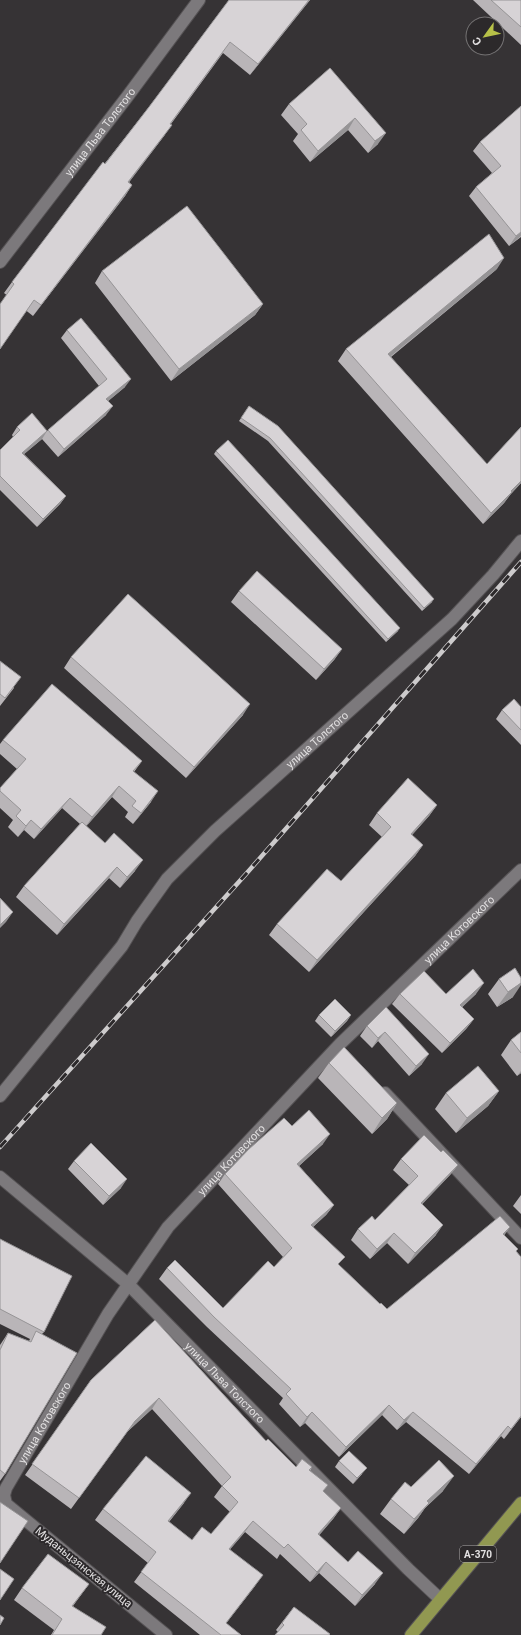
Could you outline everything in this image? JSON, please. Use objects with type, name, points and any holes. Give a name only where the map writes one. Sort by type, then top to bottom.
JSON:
[{"type":"highway","name":"А-370","points":[[411,1635],[521,1502]]},
{"type":"street","name":"улица Льва Толстого","points":[[0,262],[127,97],[199,0]]},
{"type":"street","name":"улица Толстого","points":[[0,1096],[122,946],[137,921],[163,885],[183,863],[215,831],[452,619],[493,575],[521,541]]},
{"type":"street","name":"улица Котовского","points":[[4,1498],[6,1488],[108,1314],[168,1227],[340,1044],[521,870]]},
{"type":"street","points":[[340,1044],[350,1056]]},
{"type":"street","points":[[377,1084],[521,1238]]},
{"type":"street","name":"улица Льва Толстого","points":[[0,1177],[128,1284],[440,1599]]},
{"type":"street","name":"Муданьцзянская улица","points":[[4,1498],[6,1504],[166,1635]]},
{"type":"building","points":[[229,0],[309,0],[258,64],[230,42],[170,124],[172,125],[128,182],[132,185],[41,305],[34,300],[0,349],[0,304],[14,284],[12,282],[103,162],[105,164],[149,107]]},
{"type":"building","points":[[491,0],[521,0],[521,27]]},
{"type":"building","points":[[330,68],[386,133],[375,141],[355,118],[318,151],[301,130],[307,124],[289,104]]},
{"type":"building","points":[[521,106],[521,232],[516,236],[476,187],[501,166],[480,142]]},
{"type":"building","points":[[187,206],[263,304],[179,369],[102,271]]},
{"type":"building","points":[[489,234],[504,258],[388,354],[487,464],[521,427],[521,481],[491,513],[346,349]]},
{"type":"building","points":[[81,318],[131,379],[106,399],[113,406],[64,449],[48,430],[107,379],[67,330]]},
{"type":"building","points":[[249,406],[278,426],[434,599],[424,608],[270,438],[241,418]]},
{"type":"building","points":[[32,413],[47,431],[22,453],[66,496],[43,519],[0,476],[0,450],[20,430],[17,427]]},
{"type":"building","points":[[228,440],[400,628],[388,639],[216,451]]},
{"type":"building","points":[[257,571],[342,649],[324,669],[239,591]]},
{"type":"building","points":[[128,594],[250,704],[194,767],[71,657]]},
{"type":"building","points":[[0,661],[21,677],[5,698],[0,694]]},
{"type":"building","points":[[52,684],[142,761],[133,771],[158,791],[141,813],[132,806],[136,801],[119,786],[92,817],[70,798],[41,829],[31,820],[26,826],[16,816],[21,810],[0,791],[0,788],[26,759],[3,740]]},
{"type":"building","points":[[514,699],[521,707],[521,730],[502,710]]},
{"type":"building","points":[[408,778],[437,805],[411,834],[423,845],[317,960],[277,924],[327,869],[341,881],[391,827],[377,813]]},
{"type":"building","points":[[82,822],[105,843],[114,833],[143,860],[127,877],[117,867],[64,924],[24,886]]},
{"type":"building","points":[[0,898],[13,912],[0,925]]},
{"type":"building","points":[[515,968],[521,978],[521,983],[508,992],[499,979]]},
{"type":"building","points":[[473,969],[484,983],[460,1005],[474,1019],[450,1043],[400,994],[424,971],[446,994]]},
{"type":"building","points":[[335,999],[351,1015],[335,1031],[319,1015]]},
{"type":"building","points":[[386,1007],[429,1054],[416,1066],[385,1032],[378,1038],[367,1026]]},
{"type":"building","points":[[521,1032],[521,1053],[511,1040]]},
{"type":"building","points":[[344,1047],[397,1103],[382,1118],[329,1063]]},
{"type":"building","points":[[478,1066],[499,1091],[467,1118],[446,1093]]},
{"type":"building","points":[[309,1110],[330,1134],[297,1164],[334,1205],[311,1225],[345,1257],[338,1264],[387,1309],[500,1216],[510,1227],[503,1234],[518,1249],[516,1251],[521,1257],[521,1416],[511,1429],[508,1426],[476,1464],[413,1412],[404,1420],[389,1405],[346,1447],[312,1412],[307,1417],[286,1394],[291,1389],[214,1317],[167,1268],[175,1260],[223,1308],[268,1261],[274,1267],[292,1248],[225,1174],[249,1149],[284,1118],[292,1126]]},
{"type":"building","points":[[424,1135],[441,1152],[443,1150],[458,1165],[421,1203],[443,1225],[415,1253],[394,1233],[377,1249],[358,1229],[372,1216],[375,1220],[418,1176],[401,1159]]},
{"type":"building","points":[[91,1143],[127,1179],[109,1196],[74,1161]]},
{"type":"building","points":[[0,1239],[72,1276],[44,1332],[0,1309]]},
{"type":"building","points":[[155,1320],[266,1441],[268,1439],[296,1467],[302,1459],[312,1467],[309,1470],[328,1485],[323,1491],[341,1508],[318,1534],[348,1562],[358,1551],[383,1573],[362,1595],[326,1562],[317,1572],[288,1544],[284,1548],[253,1521],[229,1549],[263,1575],[226,1623],[241,1635],[221,1635],[141,1572],[156,1552],[103,1509],[146,1456],[191,1493],[168,1521],[192,1540],[202,1527],[211,1534],[238,1502],[222,1486],[231,1477],[159,1398],[135,1421],[79,1498],[32,1464],[91,1380]]},
{"type":"building","points":[[36,1331],[77,1353],[5,1474],[0,1470],[0,1350],[8,1333],[31,1342]]},
{"type":"building","points":[[349,1451],[367,1468],[357,1478],[339,1461]]},
{"type":"building","points":[[439,1460],[454,1476],[427,1501],[429,1503],[414,1519],[391,1499],[405,1482],[411,1487]]},
{"type":"building","points":[[0,1502],[28,1521],[0,1563]]},
{"type":"building","points":[[48,1554],[89,1584],[72,1606],[106,1627],[101,1635],[52,1635],[62,1619],[22,1588]]},
{"type":"building","points":[[0,1569],[14,1579],[0,1600]]},
{"type":"building","points":[[294,1607],[330,1634],[275,1635],[284,1625],[282,1623]]},
{"type":"building","points":[[0,1615],[4,1618],[0,1625]]},
{"type":"railway","points":[[0,1147],[246,874],[521,562]]}]
